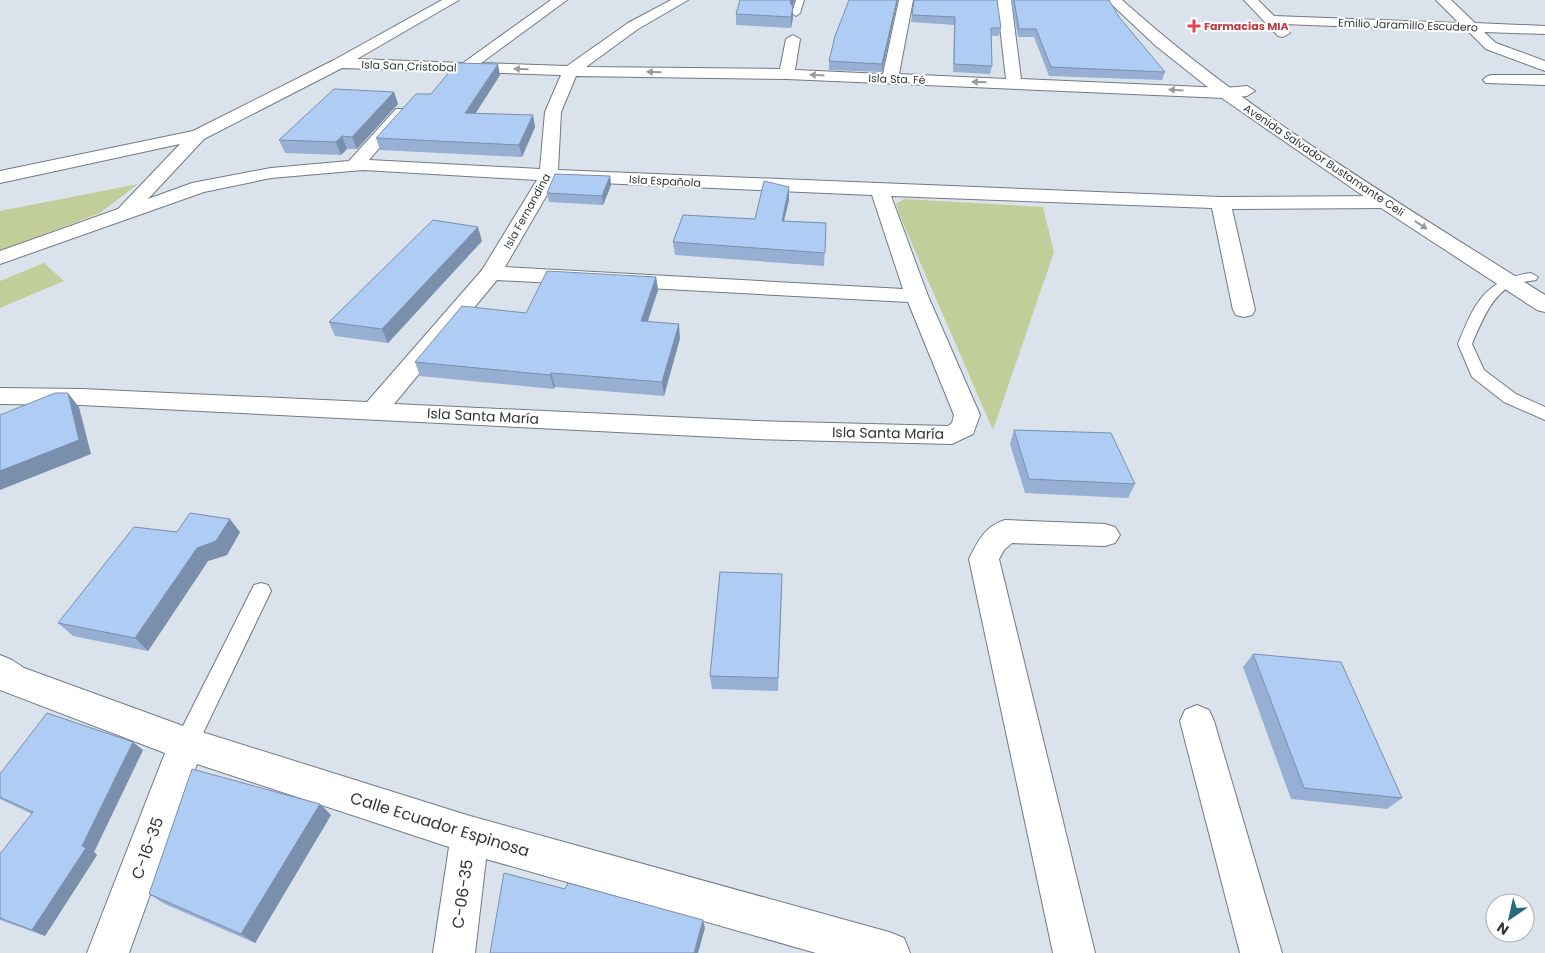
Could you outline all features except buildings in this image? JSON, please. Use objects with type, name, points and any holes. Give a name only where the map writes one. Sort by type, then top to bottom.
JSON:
[{"type":"street","points":[[0,177],[198,135],[339,63],[452,0]]},
{"type":"street","points":[[465,68],[560,0]]},
{"type":"street","points":[[570,71],[633,26],[681,0]]},
{"type":"street","points":[[890,79],[906,0]]},
{"type":"street","points":[[1004,0],[1014,83]]},
{"type":"street","name":"Avenida Salvador Bustamante Celi","points":[[1114,0],[1161,43],[1225,92],[1385,202],[1545,305]]},
{"type":"street","name":"Avenida Salvador Bustamante Celi","points":[[1135,0],[1174,38],[1247,91],[1538,282]]},
{"type":"street","points":[[1251,0],[1287,38]]},
{"type":"street","points":[[1443,0],[1492,46],[1545,66]]},
{"type":"street","name":"Emilio Jaramillo Escudero","points":[[1272,20],[1545,30]]},
{"type":"street","points":[[788,74],[793,39]]},
{"type":"street","name":"Isla San Cristobal","points":[[339,63],[570,71]]},
{"type":"street","name":"Isla Sta. Fé","points":[[570,71],[788,74],[1225,92]]},
{"type":"street","name":"Isla Fernandina","points":[[374,411],[491,273],[549,175],[553,112],[570,71]]},
{"type":"street","points":[[1491,80],[1545,80]]},
{"type":"street","points":[[1225,92],[1247,91]]},
{"type":"street","points":[[355,165],[413,100]]},
{"type":"street","points":[[124,213],[198,135]]},
{"type":"street","name":"Isla Española","points":[[0,258],[199,187],[299,170],[355,165],[1221,203],[1385,202]]},
{"type":"street","points":[[491,273],[917,296],[879,188]]},
{"type":"street","points":[[1221,203],[1244,310]]},
{"type":"street","name":"Isla Santa María","points":[[0,396],[81,397],[757,430],[952,435],[964,428],[967,415],[917,296]]},
{"type":"street","points":[[1074,953],[984,559],[993,542],[1005,531],[1104,535]]},
{"type":"street","name":"Calle Ecuador Espinosa","points":[[0,670],[12,679],[186,744],[470,836],[889,953]]},
{"type":"street","points":[[1197,721],[1261,953]]},
{"type":"street","name":"C-16-35","points":[[108,953],[186,744]]},
{"type":"street","name":"C-06-35","points":[[454,953],[470,836]]},
{"type":"lane","points":[[796,13],[800,0]]},
{"type":"lane","points":[[1538,282],[1508,281],[1476,316],[1465,344],[1477,373],[1510,398],[1545,414]]},
{"type":"lane","points":[[186,744],[261,591]]},
{"type":"green space","points":[[138,184],[100,213],[0,251],[0,211]]},
{"type":"green space","points":[[904,199],[1043,207],[1054,252],[993,430],[900,216],[896,204]]},
{"type":"green space","points":[[44,263],[64,281],[0,308],[0,281]]},
{"type":"place","name":"Farmacias MIA","points":[[1194,26]]}]
